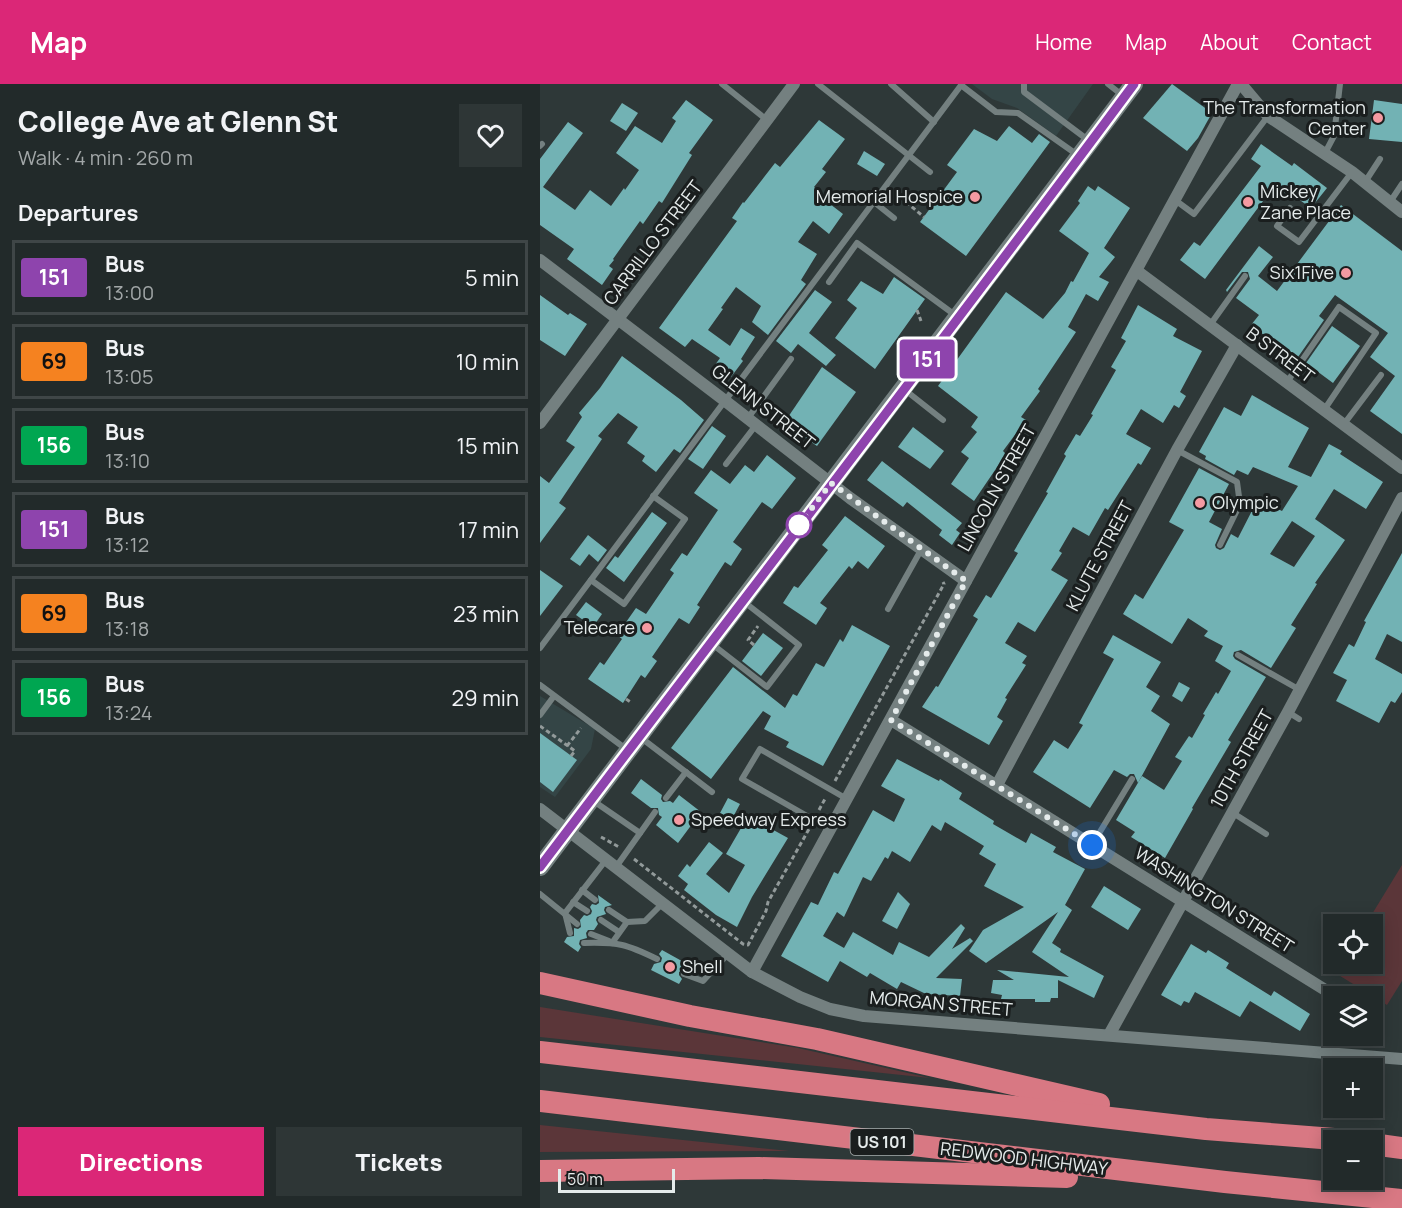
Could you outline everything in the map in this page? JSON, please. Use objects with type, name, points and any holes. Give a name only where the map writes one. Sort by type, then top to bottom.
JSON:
[{"type":"highway","points":[[540,983],[690,1016],[818,1039],[1206,1129]]},
{"type":"highway","points":[[540,1052],[1206,1129],[1323,1138]]},
{"type":"highway","name":"REDWOOD HIGHWAY","points":[[540,1101],[1225,1182],[1402,1200]]},
{"type":"highway","points":[[1383,1145],[1402,1148]]},
{"type":"highway","points":[[540,1171],[759,1168],[1225,1182]]},
{"type":"main road","points":[[540,867],[831,483],[905,390],[1129,90]]},
{"type":"street","name":"CARRILLO STREET","points":[[540,423],[794,84]]},
{"type":"street","points":[[1240,84],[1268,116],[1352,172],[1402,212]]},
{"type":"street","name":"LINCOLN STREET","points":[[752,972],[1240,84]]},
{"type":"street","name":"GLENN STREET","points":[[540,261],[831,483],[966,581]]},
{"type":"street","name":"B STREET","points":[[1137,271],[1402,468]]},
{"type":"street","name":"KLUTE STREET","points":[[997,786],[1177,450],[1237,345]]},
{"type":"street","name":"10TH STREET","points":[[1109,1035],[1233,813],[1294,715],[1300,690],[1402,498]]},
{"type":"street","name":"WASHINGTON STREET","points":[[891,720],[1323,989]]},
{"type":"street","name":"MORGAN STREET","points":[[540,809],[752,972],[800,997],[830,1009],[864,1016],[1402,1059]]},
{"type":"lane","points":[[722,84],[767,120]]},
{"type":"lane","points":[[818,84],[930,172]]},
{"type":"lane","points":[[891,84],[934,122]]},
{"type":"lane","points":[[1024,84],[1024,92],[1085,149]]},
{"type":"lane","points":[[1108,84],[1129,90]]},
{"type":"lane","points":[[1325,153],[1334,136],[1340,84]]},
{"type":"lane","points":[[540,648],[962,85],[996,112],[1018,113],[1085,149]]},
{"type":"lane","points":[[1175,200],[1194,214],[1268,116]]},
{"type":"lane","points":[[1365,182],[1380,159]]},
{"type":"lane","points":[[1290,208],[1277,226],[1299,242],[1352,172]]},
{"type":"lane","points":[[1390,202],[1402,184]]},
{"type":"lane","points":[[874,202],[894,218]]},
{"type":"lane","points":[[829,282],[857,243],[958,317]]},
{"type":"lane","points":[[1210,325],[1245,276]]},
{"type":"lane","points":[[1287,382],[1339,307],[1376,333],[1324,410]]},
{"type":"lane","points":[[726,464],[791,359]]},
{"type":"lane","points":[[1344,424],[1382,375]]},
{"type":"lane","points":[[905,390],[944,420]]},
{"type":"lane","points":[[1177,450],[1237,482],[1240,504],[1220,545]]},
{"type":"lane","points":[[591,580],[624,604],[685,519],[653,496]]},
{"type":"lane","points":[[888,609],[921,550]]},
{"type":"lane","points":[[711,643],[767,687],[799,645],[742,601]]},
{"type":"lane","points":[[1238,655],[1300,690]]},
{"type":"lane","points":[[540,685],[554,696],[634,744],[686,772],[712,792]]},
{"type":"lane","points":[[540,715],[554,696]]},
{"type":"lane","points":[[831,829],[742,779],[760,749],[847,800]]},
{"type":"lane","points":[[666,798],[686,772]]},
{"type":"lane","points":[[1092,845],[1132,779]]},
{"type":"lane","points":[[592,799],[640,834]]},
{"type":"lane","points":[[565,913],[582,890],[626,852],[655,812]]},
{"type":"lane","points":[[1233,813],[1266,834]]},
{"type":"lane","points":[[582,890],[595,900]]},
{"type":"lane","points":[[540,894],[577,924]]},
{"type":"lane","points":[[573,902],[587,911]]},
{"type":"lane","points":[[609,910],[627,922],[645,921],[662,904]]},
{"type":"lane","points":[[565,913],[570,933]]},
{"type":"lane","points":[[602,920],[619,932]]},
{"type":"lane","points":[[612,943],[627,922]]},
{"type":"lane","points":[[591,934],[612,943]]},
{"type":"lane","points":[[584,943],[612,943],[630,946],[657,959]]},
{"type":"lane","points":[[684,974],[703,981],[728,954]]},
{"type":"path","points":[[906,202],[924,217]]},
{"type":"path","points":[[917,310],[921,321]]},
{"type":"path","points":[[600,836],[626,852],[702,914],[743,944],[748,945],[766,911],[768,902],[944,584],[940,579]]},
{"type":"path","points":[[754,645],[748,640],[760,624],[772,623]]},
{"type":"path","points":[[626,699],[632,703]]},
{"type":"path","points":[[540,726],[575,751],[571,756]]},
{"type":"path","points":[[567,746],[574,737]]},
{"type":"shaded area","points":[[972,84],[1093,84],[1056,136],[1017,108],[992,99]]},
{"type":"shaded area","points":[[540,696],[595,729],[591,749],[555,797],[540,787]]},
{"type":"shaded area","points":[[1402,865],[1402,981],[1387,1005],[1383,1003],[1383,986],[1356,986],[1337,974],[1383,974],[1383,914],[1372,914]]},
{"type":"shaded area","points":[[540,1007],[798,1048],[930,1078],[540,1037]]},
{"type":"shaded area","points":[[540,1125],[789,1151],[540,1152]]},
{"type":"building","points":[[1172,84],[1212,113],[1198,138],[1187,151],[1143,118]]},
{"type":"building","points":[[686,100],[713,120],[689,153],[692,155],[662,203],[659,201],[643,224],[640,221],[613,259],[609,266],[613,269],[602,285],[567,259],[574,249],[540,225],[540,159],[568,122],[583,133],[543,187],[575,210],[590,190],[611,206],[639,170],[616,153],[635,126],[662,143],[676,121],[672,118]]},
{"type":"building","points":[[1374,100],[1402,104],[1402,142],[1369,139]]},
{"type":"building","points":[[622,103],[638,113],[626,131],[610,121]]},
{"type":"building","points":[[819,120],[845,139],[822,169],[826,172],[814,187],[832,200],[830,204],[843,214],[829,234],[813,221],[798,242],[817,254],[801,280],[806,284],[768,335],[752,322],[761,306],[736,287],[721,308],[723,309],[708,330],[730,346],[741,328],[755,337],[741,359],[743,361],[731,377],[715,365],[720,358],[692,339],[685,347],[659,328],[737,221],[732,218],[743,202],[775,163],[780,167]]},
{"type":"building","name":"Memorial Hospice","points":[[1009,126],[1032,143],[1039,134],[1050,142],[966,256],[920,222],[957,172],[947,165],[974,129],[997,141]]},
{"type":"building","name":"Mickey Zane Place","points":[[1261,144],[1292,166],[1294,163],[1327,188],[1311,208],[1294,196],[1292,199],[1275,185],[1205,279],[1180,260],[1194,242],[1200,246],[1261,166],[1251,159]]},
{"type":"building","points":[[864,151],[885,164],[877,176],[857,164]]},
{"type":"building","points":[[1088,186],[1095,191],[1098,186],[1130,208],[1104,248],[1115,257],[1099,277],[1109,282],[1098,301],[1086,294],[1068,327],[1076,332],[1038,389],[1040,391],[1021,417],[1026,420],[1003,451],[1006,454],[974,501],[951,484],[969,458],[961,452],[977,432],[971,427],[978,417],[938,386],[1006,292],[1043,319],[1065,293],[1089,253],[1059,231],[1080,203],[1078,201]]},
{"type":"building","name":"Six1Five","points":[[1341,205],[1402,251],[1402,434],[1370,411],[1395,376],[1370,357],[1388,333],[1335,295],[1319,316],[1324,320],[1298,357],[1292,352],[1290,355],[1251,325],[1259,315],[1236,298],[1250,279],[1248,272],[1242,272],[1227,292],[1226,290],[1259,246],[1273,257],[1258,276],[1277,291]]},
{"type":"building","points":[[894,277],[925,299],[875,369],[835,338],[857,308],[847,300],[861,281],[883,294]]},
{"type":"building","points":[[815,290],[832,302],[809,333],[836,355],[826,366],[798,344],[791,353],[776,341]]},
{"type":"building","points":[[540,295],[568,315],[570,313],[587,324],[565,356],[540,340]]},
{"type":"building","points":[[1138,305],[1177,329],[1173,336],[1202,351],[1180,392],[1186,396],[1179,408],[1174,405],[1163,423],[1141,409],[1126,434],[1151,448],[1141,465],[1138,463],[1108,510],[1105,508],[1089,536],[1073,527],[1059,551],[1062,553],[1051,570],[1068,580],[1035,632],[1018,622],[1005,643],[1027,656],[1022,663],[1026,665],[1005,698],[1007,699],[997,717],[1003,721],[989,745],[922,707],[936,686],[938,687],[978,619],[973,616],[986,595],[991,598],[1018,553],[1014,551],[1048,493],[1046,492],[1066,456],[1064,454],[1076,434],[1080,436],[1093,415],[1091,414],[1116,370],[1111,367],[1126,341],[1121,338]]},
{"type":"building","points":[[1332,326],[1360,346],[1333,383],[1306,363]]},
{"type":"building","points":[[622,356],[704,420],[680,453],[674,449],[656,472],[642,461],[645,456],[627,443],[638,427],[618,413],[598,436],[602,439],[559,503],[566,508],[540,543],[540,476],[549,483],[575,447],[566,441],[582,417],[579,413]]},
{"type":"building","points":[[822,367],[856,392],[817,446],[784,423]]},
{"type":"building","points":[[1252,395],[1309,428],[1288,467],[1311,477],[1329,444],[1342,451],[1340,454],[1383,482],[1366,509],[1334,489],[1315,519],[1345,540],[1315,583],[1317,584],[1291,625],[1296,628],[1271,668],[1241,650],[1234,652],[1235,659],[1266,677],[1228,740],[1231,742],[1165,858],[1131,837],[1135,832],[1116,820],[1142,776],[1164,790],[1182,761],[1175,757],[1189,736],[1192,738],[1205,715],[1203,714],[1231,671],[1215,661],[1223,646],[1204,636],[1208,631],[1188,618],[1172,644],[1123,614],[1135,594],[1143,599],[1184,530],[1169,522],[1199,468],[1229,484],[1209,522],[1222,529],[1215,545],[1220,550],[1224,548],[1231,534],[1238,538],[1258,499],[1282,511],[1298,486],[1253,467],[1248,475],[1237,470],[1234,475],[1205,459],[1206,456],[1199,452],[1224,407],[1241,416]],"holes":[[[1292,521],[1315,536],[1294,567],[1270,554]]]},
{"type":"building","points":[[712,426],[726,436],[703,469],[688,459]]},
{"type":"building","points":[[913,427],[944,451],[930,469],[898,447]]},
{"type":"building","points":[[767,455],[796,478],[772,509],[762,502],[733,542],[742,549],[731,566],[725,562],[697,605],[700,607],[689,624],[679,618],[652,657],[657,661],[645,678],[641,675],[623,703],[588,679],[600,662],[604,665],[622,639],[617,635],[636,608],[646,614],[674,573],[670,570],[682,553],[687,556],[718,510],[694,493],[711,470],[730,484],[745,465],[754,472]]},
{"type":"building","points":[[882,461],[962,523],[956,530],[960,533],[952,545],[939,535],[942,530],[907,502],[903,507],[867,480]]},
{"type":"building","points":[[652,512],[667,523],[624,582],[606,568],[615,556],[618,558]]},
{"type":"building","points":[[845,516],[885,546],[868,569],[858,561],[852,569],[849,566],[820,603],[827,608],[816,625],[783,603],[794,586],[798,588],[828,550],[822,545]]},
{"type":"building","points":[[588,535],[607,550],[598,562],[589,554],[580,566],[570,559]]},
{"type":"building","points":[[1402,553],[1402,642],[1387,634],[1375,659],[1402,674],[1402,692],[1395,703],[1391,701],[1379,723],[1336,701],[1347,680],[1333,673],[1349,644],[1354,647],[1366,622],[1364,621]]},
{"type":"building","points":[[540,570],[563,586],[540,616]]},
{"type":"building","points":[[586,602],[602,614],[593,627],[576,615]]},
{"type":"building","points":[[852,625],[890,646],[823,766],[786,747],[789,742],[764,729],[771,716],[763,711],[711,779],[671,748],[733,667],[785,708],[793,694],[797,696],[816,663],[824,667],[840,639],[843,642]]},
{"type":"building","points":[[763,633],[783,648],[761,676],[742,661]]},
{"type":"building","points":[[1113,635],[1161,662],[1146,687],[1160,696],[1151,711],[1170,724],[1138,783],[1134,774],[1127,777],[1114,770],[1090,808],[1033,772],[1054,740],[1068,749],[1083,725],[1079,723],[1114,659],[1103,653]]},
{"type":"building","points":[[1179,682],[1190,688],[1182,702],[1172,696]]},
{"type":"building","points":[[540,733],[577,760],[553,792],[540,782]]},
{"type":"building","points":[[897,759],[939,781],[940,779],[962,793],[959,799],[994,821],[993,824],[1026,843],[1031,833],[1056,847],[1053,852],[1085,869],[1065,905],[1072,910],[1052,943],[1061,949],[1060,952],[1104,976],[1094,998],[1058,980],[1058,998],[1051,998],[1050,1002],[1035,1002],[1035,999],[1001,999],[1002,995],[991,993],[993,980],[1014,980],[997,970],[1069,977],[1032,952],[1058,912],[986,963],[969,951],[983,930],[1024,907],[984,886],[996,864],[979,854],[984,846],[945,822],[941,831],[932,825],[910,862],[892,851],[888,859],[885,857],[871,881],[863,877],[844,917],[837,912],[823,936],[844,948],[853,932],[893,955],[899,942],[929,957],[961,924],[965,928],[952,949],[970,938],[973,941],[936,978],[962,979],[960,996],[926,994],[901,982],[897,989],[870,973],[867,977],[840,961],[828,982],[781,956],[811,902],[818,905],[834,872],[838,874],[873,810],[894,822],[905,799],[881,786]]},
{"type":"building","name":"Speedway Express","points":[[641,779],[662,795],[663,802],[673,803],[679,795],[701,812],[678,843],[656,825],[662,817],[659,815],[658,808],[651,808],[631,793]]},
{"type":"building","points":[[728,798],[740,804],[732,819],[720,813]]},
{"type":"building","points":[[748,816],[788,838],[752,897],[737,927],[716,915],[684,890],[688,884],[678,876],[687,864],[690,867],[709,842],[723,853],[706,874],[729,893],[745,865],[726,854]]},
{"type":"building","points":[[1104,886],[1141,909],[1128,930],[1091,907]]},
{"type":"building","points":[[898,892],[910,904],[897,929],[882,921]]},
{"type":"building","points":[[598,895],[612,905],[605,907],[606,914],[597,917],[598,924],[594,930],[588,930],[587,938],[580,940],[581,947],[578,952],[564,942],[567,937],[574,936],[574,928],[581,927],[580,920],[584,915],[591,914],[592,904],[599,903]]},
{"type":"building","points":[[1191,944],[1206,953],[1208,950],[1229,963],[1226,968],[1271,996],[1274,991],[1310,1014],[1300,1031],[1250,1001],[1240,1017],[1195,992],[1189,1003],[1184,1001],[1181,1006],[1161,995]]},
{"type":"building","name":"Shell","points":[[662,950],[689,965],[687,970],[683,969],[679,972],[682,979],[679,984],[651,970],[654,964],[661,962],[662,958],[659,954]]},
{"type":"bus line","name":"151","points":[[540,867],[831,483],[905,390],[1134,84]]},
{"type":"place","name":"The Transformation Center","points":[[1378,118]]},
{"type":"place","name":"Memorial Hospice","points":[[975,197]]},
{"type":"place","name":"Mickey Zane Place","points":[[1248,202]]},
{"type":"place","name":"Six1Five","points":[[1346,273]]},
{"type":"place","name":"Olympic","points":[[1200,503]]},
{"type":"place","name":"Telecare","points":[[647,628]]},
{"type":"place","name":"Speedway Express","points":[[679,820]]},
{"type":"place","name":"Shell","points":[[670,967]]},
{"type":"route","points":[[799,525],[831,483],[966,581],[891,720],[1092,845]]}]
